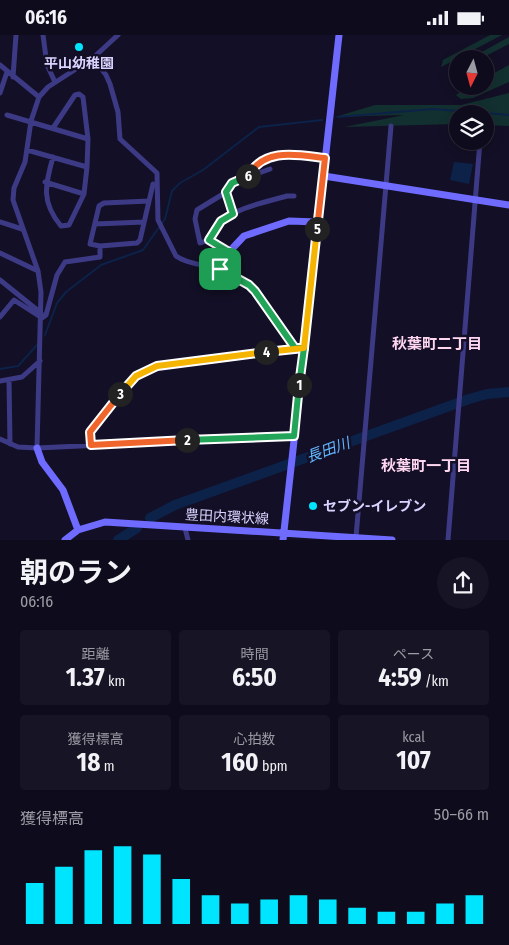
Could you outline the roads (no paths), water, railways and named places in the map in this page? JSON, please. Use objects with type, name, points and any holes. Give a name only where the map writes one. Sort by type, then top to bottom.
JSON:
[{"type":"street","points":[[13,77],[16,35]]},
{"type":"street","points":[[43,35],[47,65],[55,82]]},
{"type":"street","points":[[78,530],[63,490],[42,462],[37,448],[41,315],[38,271],[22,229],[13,194],[27,150],[31,121],[39,97],[55,82],[93,58],[118,35]]},
{"type":"street","points":[[283,536],[339,35]]},
{"type":"street","points":[[93,58],[108,79],[118,112],[120,139],[157,173],[159,224],[174,253],[180,259],[220,269],[249,285],[295,348]]},
{"type":"street","points":[[0,65],[39,97]]},
{"type":"street","points":[[0,93],[7,72]]},
{"type":"street","points":[[53,128],[75,95],[79,94],[83,97],[88,139],[87,167],[84,194],[69,225],[61,226],[46,199],[45,182],[53,157]]},
{"type":"street","points":[[7,115],[88,139]]},
{"type":"street","points":[[356,537],[391,126]]},
{"type":"street","points":[[27,150],[87,167]]},
{"type":"street","points":[[448,540],[479,150]]},
{"type":"street","points":[[247,177],[252,169],[272,155],[285,153],[325,158]]},
{"type":"street","points":[[270,169],[232,183],[226,192],[197,210],[195,219],[200,243],[209,240],[221,221],[233,214],[294,196]]},
{"type":"street","points":[[324,176],[509,205]]},
{"type":"street","points":[[45,182],[84,194]]},
{"type":"street","points":[[149,201],[104,203],[99,206],[90,243],[100,246],[137,243],[140,240],[153,184]]},
{"type":"street","points":[[226,192],[233,214]]},
{"type":"street","points":[[220,269],[236,243],[251,234],[290,221],[318,221]]},
{"type":"street","points":[[0,222],[22,229]]},
{"type":"street","points":[[95,224],[144,222]]},
{"type":"street","points":[[209,240],[229,252]]},
{"type":"street","points":[[0,317],[14,300],[41,315],[46,315],[57,275],[65,262],[99,259],[100,246]]},
{"type":"street","points":[[0,253],[38,271]]},
{"type":"street","points":[[0,280],[41,315]]},
{"type":"street","points":[[91,445],[90,432],[131,380],[157,366],[304,348]]},
{"type":"street","points":[[0,381],[26,375],[40,361]]},
{"type":"street","points":[[9,379],[10,444]]},
{"type":"street","points":[[0,439],[18,447],[37,448],[294,436]]},
{"type":"street","name":"豊田内環状線","points":[[65,540],[78,530],[105,522],[283,536],[356,537],[392,540]]},
{"type":"street","points":[[185,528],[188,540]]},
{"type":"water","points":[[454,162],[473,164],[469,184],[450,180]]},
{"type":"waterway","points":[[338,117],[433,109],[509,115]]},
{"type":"waterway","points":[[45,335],[57,303],[66,292],[101,265],[143,250],[165,219],[172,191],[180,183],[203,170],[259,127],[322,120]]},
{"type":"waterway","points":[[0,369],[18,366],[37,345]]},
{"type":"waterway","name":"長田川","points":[[150,518],[175,505],[469,399],[487,394],[509,392]]},
{"type":"waterway","name":"長田川","points":[[118,540],[137,528]]},
{"type":"place","name":"平山幼稚園","points":[[79,47]]},
{"type":"place","name":"セブン-イレブン","points":[[313,506]]},
{"type":"district","name":"秋葉町二丁目","points":[[437,344]]},
{"type":"district","name":"秋葉町一丁目","points":[[426,466]]}]
